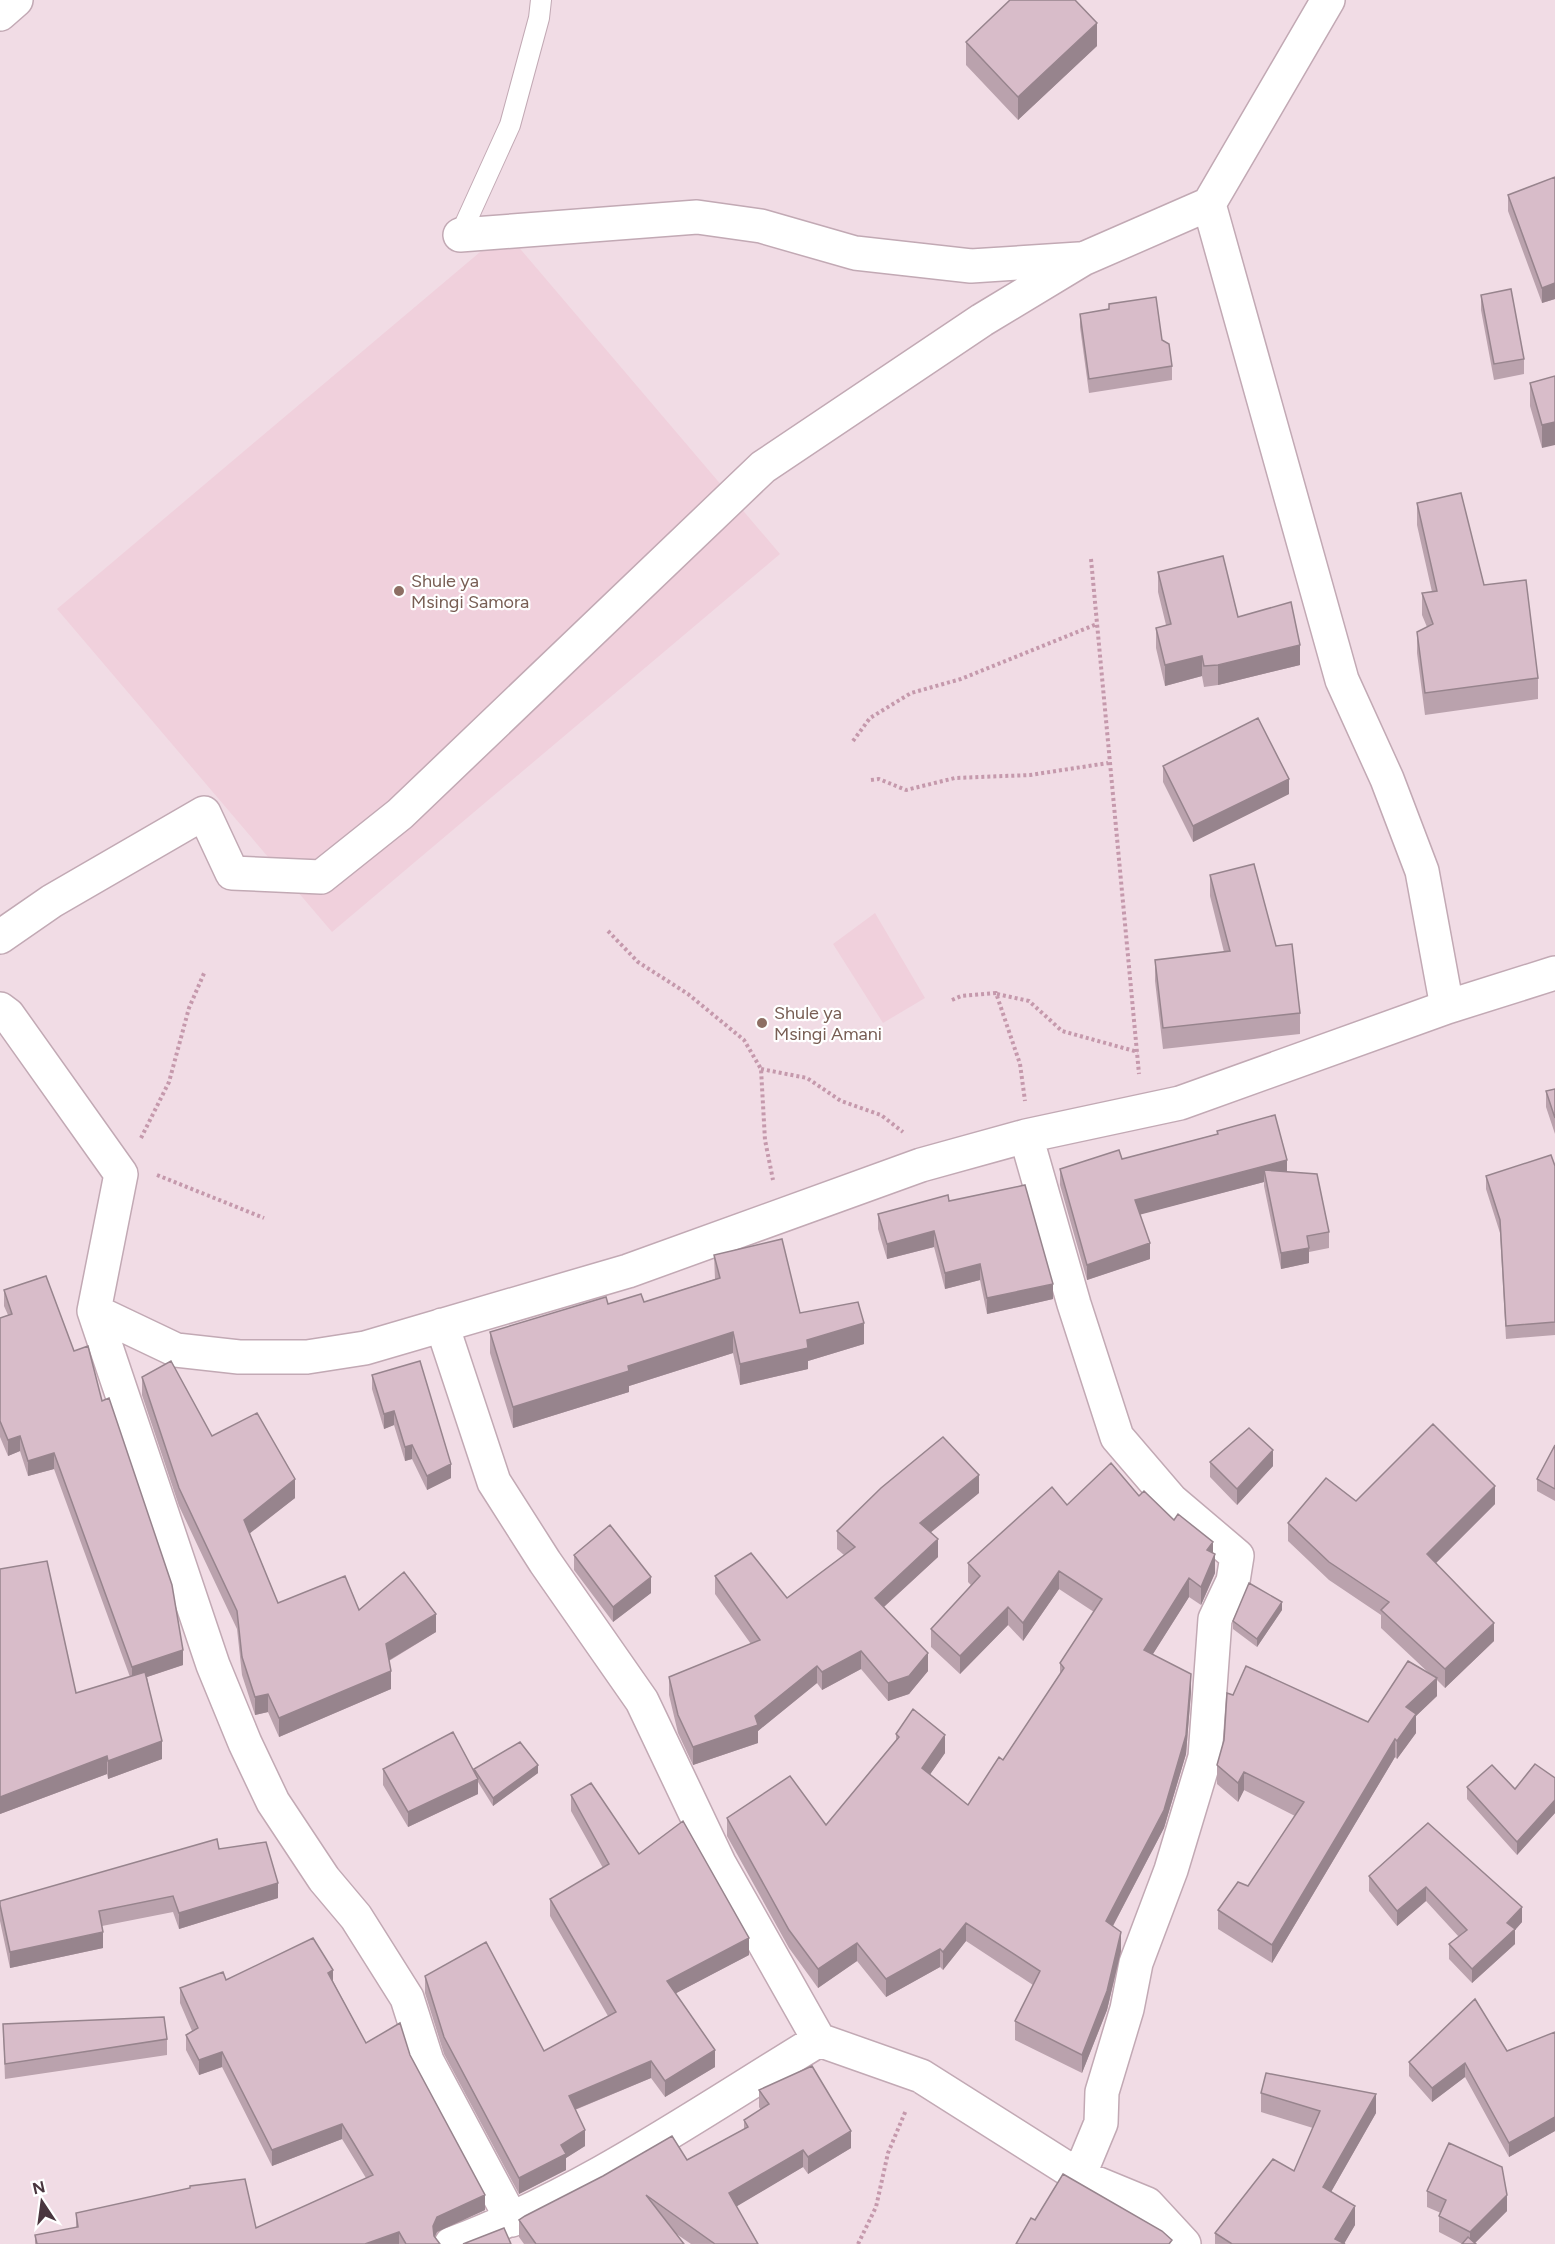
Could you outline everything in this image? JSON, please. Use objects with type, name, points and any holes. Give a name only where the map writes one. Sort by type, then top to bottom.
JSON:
[{"type":"street","points":[[0,14],[16,0]]},
{"type":"street","points":[[0,937],[52,901],[204,813],[232,873],[321,877],[400,814],[763,467],[982,320],[1083,259],[1209,204],[1328,0]]},
{"type":"street","points":[[1209,204],[1342,680],[1387,779],[1422,871],[1447,1007]]},
{"type":"street","points":[[460,235],[697,217],[761,226],[855,253],[971,266],[1083,259]]},
{"type":"street","points":[[94,1311],[176,1350],[239,1357],[319,1355],[365,1348],[628,1271],[921,1165],[1026,1121],[1142,1111],[1180,1103],[1447,1007],[1555,973]]},
{"type":"street","points":[[0,1009],[8,1015],[121,1174],[94,1311],[213,1665],[245,1743],[273,1802],[324,1879],[356,1917],[408,1998],[427,2061],[512,2220]]},
{"type":"street","points":[[1026,1121],[1074,1304],[1117,1437],[1171,1500],[1237,1556],[1233,1581],[1215,1619],[1205,1757],[1171,1870],[1136,1964],[1127,2009],[1102,2092],[1101,2122],[1079,2176]]},
{"type":"street","points":[[442,1325],[494,1482],[545,1562],[642,1701],[719,1863],[819,2040],[921,2076],[1079,2176],[1147,2204],[1184,2244]]},
{"type":"street","points":[[451,2244],[512,2220],[643,2151],[819,2040]]},
{"type":"lane","points":[[460,235],[510,125],[539,18],[541,0]]},
{"type":"path","points":[[1090,559],[1142,1111]]},
{"type":"path","points":[[853,741],[870,718],[911,693],[961,679],[1096,624]]},
{"type":"path","points":[[871,780],[879,779],[906,790],[956,778],[1030,775],[1108,763]]},
{"type":"path","points":[[608,931],[638,962],[688,994],[744,1041],[761,1069],[765,1140],[773,1181]]},
{"type":"path","points":[[139,1143],[169,1082],[189,1008],[205,971]]},
{"type":"path","points":[[952,1000],[961,996],[996,993],[1029,1001],[1062,1031],[1138,1052]]},
{"type":"path","points":[[996,993],[1020,1064],[1026,1121]]},
{"type":"path","points":[[761,1069],[807,1078],[841,1101],[881,1115],[914,1140],[921,1165]]},
{"type":"path","points":[[149,1172],[264,1218]]},
{"type":"path","points":[[858,2244],[876,2207],[888,2153],[921,2076]]},
{"type":"shaded area","points":[[0,0],[1555,0],[1555,2244],[0,2244]]},
{"type":"shaded area","points":[[505,231],[780,554],[332,932],[57,609]]},
{"type":"shaded area","points":[[875,913],[925,998],[883,1023],[833,944]]},
{"type":"building","points":[[1010,0],[1075,0],[1097,23],[1018,97],[966,42]]},
{"type":"building","points":[[1555,177],[1555,283],[1542,288],[1508,195]]},
{"type":"building","points":[[1511,289],[1524,359],[1494,364],[1481,295]]},
{"type":"building","points":[[1156,297],[1162,340],[1169,344],[1172,366],[1089,379],[1080,314],[1109,309],[1109,304]]},
{"type":"building","points":[[1555,376],[1555,422],[1542,425],[1530,383]]},
{"type":"building","points":[[1461,493],[1484,585],[1526,580],[1538,678],[1425,693],[1417,632],[1433,624],[1422,593],[1437,591],[1417,503]]},
{"type":"building","points":[[1223,556],[1238,617],[1291,602],[1300,645],[1218,665],[1204,666],[1202,656],[1165,665],[1156,628],[1171,624],[1158,572]]},
{"type":"building","points":[[1258,718],[1289,779],[1193,826],[1163,766]]},
{"type":"building","points":[[1254,864],[1276,946],[1292,944],[1300,1013],[1163,1028],[1155,960],[1230,951],[1210,875]]},
{"type":"building","points":[[1555,1089],[1555,1118],[1546,1091]]},
{"type":"building","points":[[1275,1115],[1287,1160],[1135,1200],[1150,1243],[1087,1265],[1060,1169],[1119,1150],[1122,1159],[1218,1134],[1217,1131]]},
{"type":"building","points":[[1551,1155],[1555,1166],[1555,1322],[1506,1326],[1500,1220],[1486,1176]]},
{"type":"building","points":[[1264,1170],[1317,1174],[1329,1232],[1307,1236],[1309,1248],[1281,1253]]},
{"type":"building","points":[[1025,1185],[1053,1284],[987,1298],[980,1264],[945,1273],[934,1231],[887,1244],[878,1214],[948,1195],[949,1201]]},
{"type":"building","points":[[782,1239],[800,1313],[858,1302],[864,1323],[807,1340],[808,1348],[740,1364],[733,1332],[628,1366],[629,1371],[513,1407],[490,1332],[606,1297],[608,1304],[641,1294],[644,1302],[720,1278],[714,1255]]},
{"type":"building","points":[[46,1276],[74,1351],[88,1346],[102,1401],[109,1398],[172,1585],[183,1650],[132,1667],[54,1453],[28,1461],[20,1436],[8,1440],[0,1421],[0,1318],[12,1314],[4,1290]]},
{"type":"building","points":[[171,1361],[212,1436],[257,1413],[295,1479],[244,1520],[278,1603],[345,1576],[359,1610],[404,1572],[436,1614],[386,1644],[391,1671],[279,1718],[268,1694],[255,1697],[242,1657],[237,1611],[179,1488],[142,1377]]},
{"type":"building","points":[[420,1361],[451,1464],[427,1476],[412,1445],[405,1447],[394,1411],[384,1414],[372,1375]]},
{"type":"building","points":[[1433,1424],[1495,1486],[1427,1554],[1494,1623],[1445,1669],[1381,1610],[1389,1602],[1329,1562],[1288,1523],[1326,1478],[1356,1501]]},
{"type":"building","points":[[1249,1428],[1273,1450],[1237,1489],[1210,1462]]},
{"type":"building","points":[[943,1437],[979,1475],[920,1523],[938,1539],[875,1598],[928,1653],[909,1676],[888,1683],[861,1651],[822,1672],[817,1666],[755,1716],[758,1725],[693,1747],[678,1715],[669,1677],[760,1640],[715,1576],[751,1553],[787,1598],[855,1547],[837,1531],[881,1488]]},
{"type":"building","points":[[1555,1445],[1555,1489],[1537,1479]]},
{"type":"building","points":[[1111,1463],[1139,1496],[1144,1491],[1174,1520],[1178,1514],[1213,1542],[1207,1550],[1215,1554],[1201,1587],[1189,1578],[1144,1650],[1191,1674],[1186,1735],[1164,1810],[1106,1921],[1121,1932],[1107,1991],[1082,2055],[1015,2021],[1040,1971],[966,1923],[943,1952],[940,1949],[886,1979],[857,1943],[818,1969],[789,1930],[727,1818],[790,1776],[826,1825],[899,1737],[896,1734],[913,1709],[945,1735],[922,1768],[968,1805],[999,1757],[1003,1760],[1064,1668],[1060,1663],[1102,1599],[1059,1571],[1023,1623],[1008,1607],[960,1656],[931,1629],[980,1576],[968,1563],[1052,1487],[1067,1505]]},
{"type":"building","points":[[610,1525],[651,1577],[613,1607],[574,1555]]},
{"type":"building","points":[[47,1561],[76,1693],[145,1672],[162,1741],[108,1761],[107,1756],[0,1797],[0,1569]]},
{"type":"building","points":[[1249,1583],[1282,1602],[1257,1639],[1233,1621]]},
{"type":"building","points":[[1408,1661],[1437,1678],[1406,1707],[1416,1714],[1397,1741],[1395,1739],[1272,1945],[1218,1910],[1238,1882],[1248,1886],[1304,1802],[1244,1772],[1238,1783],[1217,1765],[1224,1740],[1227,1693],[1233,1695],[1246,1666],[1368,1722]]},
{"type":"building","points":[[453,1732],[478,1779],[408,1812],[383,1769]]},
{"type":"building","points":[[520,1742],[538,1765],[493,1798],[474,1769]]},
{"type":"building","points":[[1535,1764],[1555,1778],[1555,1800],[1517,1842],[1467,1787],[1492,1765],[1515,1789]]},
{"type":"building","points":[[591,1783],[639,1854],[683,1821],[749,1938],[667,1981],[715,2050],[665,2081],[651,2061],[569,2096],[585,2130],[561,2145],[566,2154],[519,2178],[444,2037],[425,1976],[486,1942],[544,2051],[616,2012],[550,1899],[609,1864],[571,1795]]},
{"type":"building","points":[[1428,1823],[1522,1907],[1507,1923],[1515,1929],[1472,1969],[1449,1944],[1467,1930],[1426,1887],[1397,1911],[1369,1876]]},
{"type":"building","points":[[217,1839],[219,1849],[266,1842],[278,1883],[179,1913],[173,1896],[99,1911],[103,1932],[10,1952],[0,1901]]},
{"type":"building","points":[[313,1938],[333,1970],[328,1973],[366,2043],[400,2023],[410,2055],[485,2195],[437,2217],[433,2226],[434,2236],[440,2244],[406,2244],[399,2232],[365,2244],[37,2244],[35,2235],[78,2227],[76,2213],[190,2188],[190,2186],[245,2179],[256,2228],[373,2175],[342,2124],[272,2150],[222,2052],[199,2060],[186,2035],[198,2028],[180,1988],[223,1972],[226,1980]]},
{"type":"building","points":[[1475,1999],[1507,2051],[1555,2032],[1555,2117],[1509,2143],[1465,2063],[1432,2088],[1409,2062]]},
{"type":"building","points":[[164,2017],[167,2039],[5,2064],[3,2024]]},
{"type":"building","points":[[812,2066],[851,2131],[808,2157],[803,2150],[729,2193],[758,2244],[715,2244],[646,2195],[684,2244],[536,2244],[519,2220],[603,2176],[672,2136],[687,2160],[748,2127],[744,2120],[769,2104],[759,2090]]},
{"type":"building","points":[[1266,2073],[1376,2094],[1323,2187],[1355,2206],[1335,2239],[1345,2244],[1232,2244],[1215,2233],[1273,2159],[1294,2171],[1320,2111],[1261,2093]]},
{"type":"building","points":[[1449,2143],[1502,2167],[1507,2195],[1470,2232],[1439,2216],[1446,2200],[1427,2191]]},
{"type":"building","points":[[1063,2174],[1162,2231],[1172,2240],[1169,2244],[1016,2244],[1031,2218],[1035,2220]]},
{"type":"building","points":[[504,2228],[511,2244],[463,2244]]},
{"type":"building","points":[[1468,2237],[1476,2244],[1462,2244]]},
{"type":"place","name":"Shule ya Msingi Samora","points":[[399,591]]},
{"type":"place","name":"Shule ya Msingi Amani","points":[[762,1023]]}]
